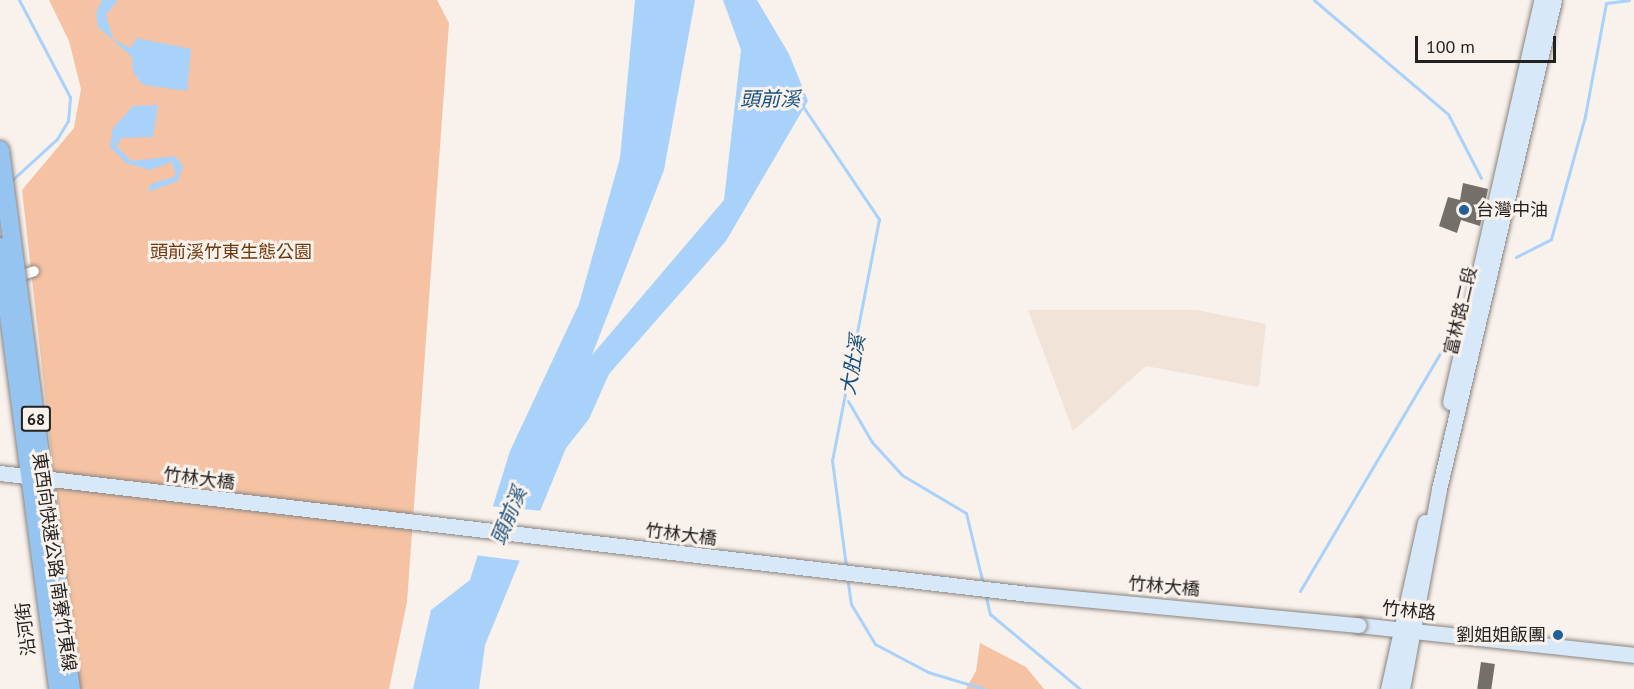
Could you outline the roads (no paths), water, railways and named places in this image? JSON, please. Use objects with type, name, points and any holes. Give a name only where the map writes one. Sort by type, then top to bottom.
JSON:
[{"type":"highway","name":"東西向快速公路 南寮竹東線","points":[[0,150],[71,689]]},
{"type":"highway","name":"東西向快速公路 南寮竹東線","points":[[0,247],[58,689]]},
{"type":"main road","name":"富林路二段","points":[[1408,631],[1541,0]]},
{"type":"main road","name":"富林路二段","points":[[1491,242],[1554,0]]},
{"type":"main road","name":"竹林大橋","points":[[0,473],[1029,594],[1359,625]]},
{"type":"main road","name":"竹林路","points":[[1359,625],[1634,654]]},
{"type":"main road","points":[[1388,689],[1408,631]]},
{"type":"main road","points":[[1402,689],[1408,631]]},
{"type":"street","points":[[0,291],[13,278],[34,271]]},
{"type":"street","name":"沿河街","points":[[0,315],[49,689]]},
{"type":"water","points":[[102,0],[118,0],[106,15],[113,39],[130,48],[137,38],[191,49],[187,91],[143,85],[133,72],[132,57],[98,27],[96,13]]},
{"type":"water","name":"頭前溪","points":[[635,0],[695,0],[664,170],[592,355],[724,200],[741,50],[723,0],[757,0],[789,54],[808,101],[726,241],[609,374],[589,419],[566,448],[485,645],[479,689],[413,689],[431,610],[470,580],[510,451],[579,304],[620,158]]},
{"type":"water","points":[[158,105],[153,137],[121,138],[117,147],[132,161],[175,156],[183,166],[178,181],[148,192],[151,184],[176,176],[172,162],[150,170],[126,163],[110,147],[113,128],[133,106]]},
{"type":"waterway","points":[[11,181],[57,139],[68,121],[70,97],[19,0]]},
{"type":"waterway","points":[[1314,0],[1448,114],[1481,178]]},
{"type":"waterway","points":[[1516,257],[1551,239],[1585,116],[1606,3],[1629,0]]},
{"type":"waterway","name":"大肚溪","points":[[802,105],[879,219],[832,460],[846,567]]},
{"type":"waterway","points":[[1300,591],[1456,326]]},
{"type":"waterway","points":[[848,401],[872,442],[902,475],[966,513],[983,584]]},
{"type":"waterway","name":"大肚溪","points":[[847,576],[851,604],[875,644],[928,672],[984,689]]},
{"type":"waterway","points":[[985,593],[990,614],[1080,689]]},
{"type":"place","name":"台灣中油","points":[[1464,210]]},
{"type":"place","name":"劉姐姐飯團","points":[[1558,635]]},
{"type":"park label","name":"頭前溪竹東生態公園","points":[[231,252]]}]
